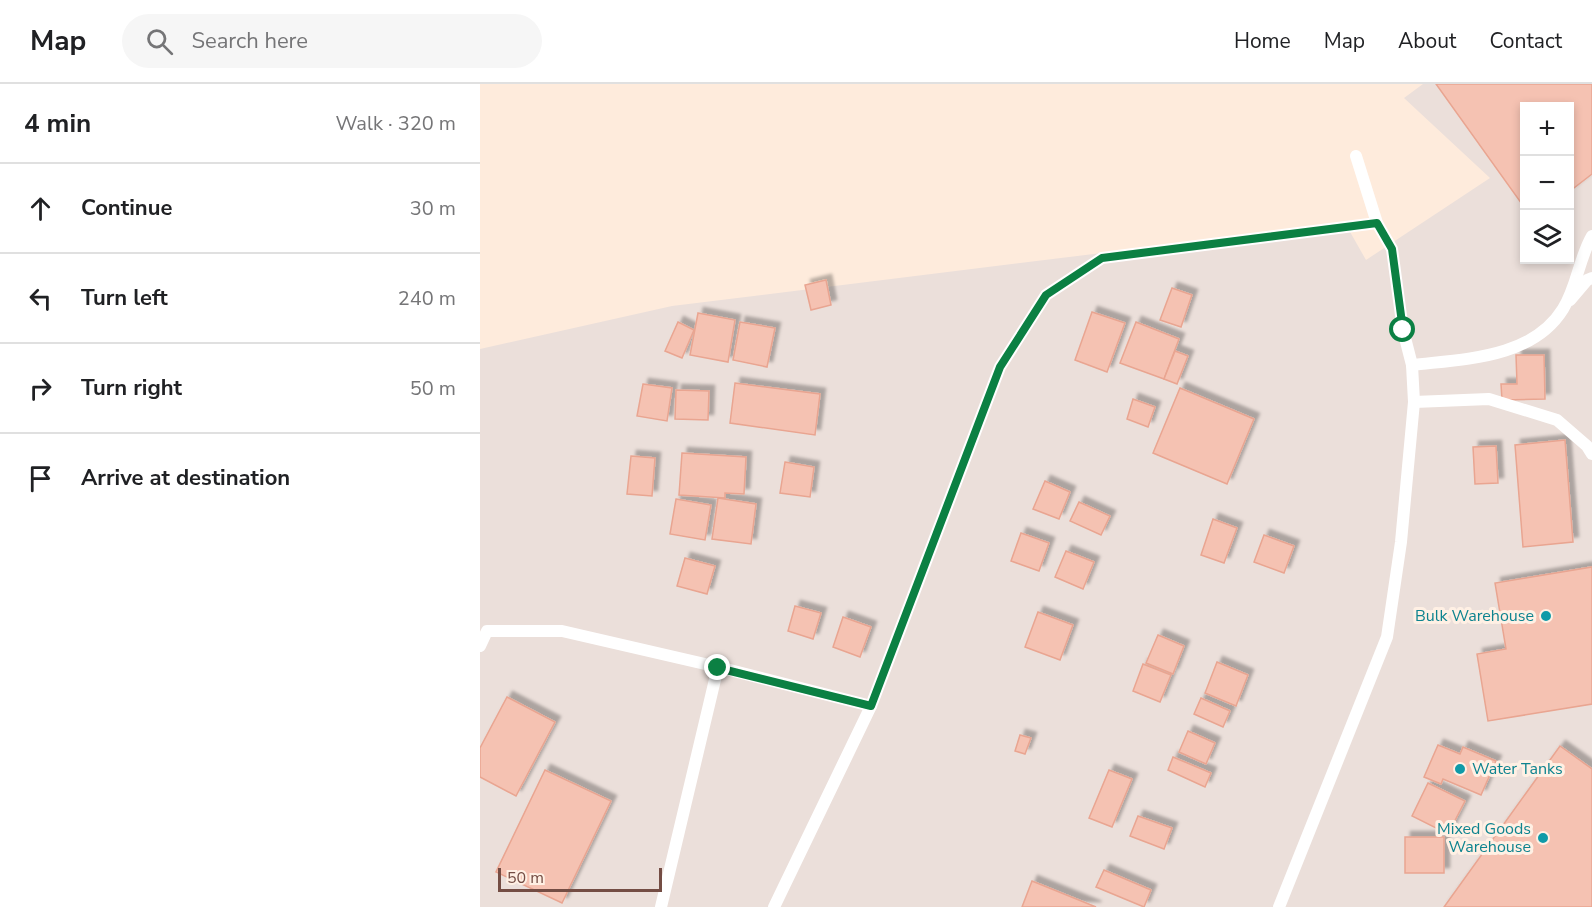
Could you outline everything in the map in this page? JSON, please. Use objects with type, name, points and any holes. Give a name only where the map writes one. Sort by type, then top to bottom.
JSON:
[{"type":"lane","points":[[1279,907],[1387,637],[1401,542],[1414,402],[1412,365],[1403,330],[1392,249],[1377,223],[1356,156]]},
{"type":"lane","points":[[774,907],[871,706],[1000,367],[1046,295],[1102,258],[1377,223]]},
{"type":"lane","points":[[1563,309],[1592,236]]},
{"type":"lane","points":[[1412,365],[1488,356],[1534,339],[1587,280],[1592,279]]},
{"type":"lane","points":[[1414,402],[1489,399],[1557,420],[1587,446],[1592,454]]},
{"type":"lane","points":[[480,646],[483,631],[562,631],[871,706]]},
{"type":"lane","points":[[661,907],[718,668]]},
{"type":"shaded area","points":[[1423,84],[1592,84],[1592,907],[480,907],[480,349],[672,306],[1345,223],[1366,260],[1490,178],[1404,98]]},
{"type":"building","points":[[1436,84],[1592,84],[1592,174],[1574,188],[1574,102],[1520,102],[1520,201]]},
{"type":"building","points":[[826,280],[831,305],[811,310],[805,285]]},
{"type":"building","points":[[1172,288],[1192,295],[1181,327],[1160,320]]},
{"type":"building","points":[[1092,312],[1125,323],[1107,372],[1075,360]]},
{"type":"building","points":[[698,313],[735,320],[728,362],[690,355]]},
{"type":"building","points":[[678,322],[694,330],[682,358],[665,351]]},
{"type":"building","points":[[740,322],[775,328],[767,367],[733,360]]},
{"type":"building","points":[[1136,322],[1179,339],[1164,379],[1120,363]]},
{"type":"building","points":[[1175,351],[1188,356],[1177,384],[1164,379]]},
{"type":"building","points":[[1516,355],[1544,355],[1545,399],[1502,400],[1501,384],[1517,384]]},
{"type":"building","points":[[735,383],[820,394],[815,435],[730,423]]},
{"type":"building","points":[[643,384],[672,388],[667,421],[637,416]]},
{"type":"building","points":[[1180,388],[1254,419],[1227,484],[1153,453]]},
{"type":"building","points":[[676,390],[709,391],[708,420],[675,419]]},
{"type":"building","points":[[1133,399],[1155,407],[1148,427],[1127,419]]},
{"type":"building","points":[[1565,440],[1573,542],[1523,547],[1515,445]]},
{"type":"building","points":[[1496,446],[1498,483],[1475,484],[1473,447]]},
{"type":"building","points":[[682,453],[746,457],[744,494],[725,493],[725,498],[679,495]]},
{"type":"building","points":[[631,456],[655,458],[652,496],[627,494]]},
{"type":"building","points":[[785,462],[814,467],[810,497],[780,493]]},
{"type":"building","points":[[1045,481],[1070,492],[1059,519],[1033,509]]},
{"type":"building","points":[[718,498],[756,504],[751,544],[712,539]]},
{"type":"building","points":[[676,499],[711,505],[705,540],[670,534]]},
{"type":"building","points":[[1079,502],[1110,516],[1101,535],[1070,521]]},
{"type":"building","points":[[1213,519],[1237,528],[1224,563],[1201,555]]},
{"type":"building","points":[[1021,533],[1049,543],[1039,571],[1011,561]]},
{"type":"building","points":[[1264,535],[1294,546],[1284,573],[1254,562]]},
{"type":"building","points":[[1066,551],[1094,562],[1083,589],[1055,577]]},
{"type":"building","points":[[685,558],[715,566],[707,594],[677,586]]},
{"type":"building","name":"Bulk Warehouse","points":[[1592,567],[1592,704],[1488,721],[1477,654],[1506,649],[1495,583]]},
{"type":"building","points":[[795,606],[821,613],[813,639],[788,631]]},
{"type":"building","points":[[1038,612],[1073,625],[1060,660],[1025,647]]},
{"type":"building","points":[[843,617],[871,627],[860,657],[833,647]]},
{"type":"building","points":[[1158,635],[1184,646],[1173,674],[1146,663]]},
{"type":"building","points":[[1217,662],[1248,675],[1236,706],[1205,693]]},
{"type":"building","points":[[1143,664],[1171,675],[1160,702],[1133,691]]},
{"type":"building","points":[[507,697],[555,722],[516,796],[480,777],[480,748]]},
{"type":"building","points":[[1201,698],[1230,711],[1223,727],[1194,714]]},
{"type":"building","points":[[1188,731],[1215,743],[1206,764],[1179,752]]},
{"type":"building","points":[[1020,735],[1031,738],[1025,754],[1015,751]]},
{"type":"building","name":"Water Tanks","points":[[1438,745],[1460,754],[1463,747],[1496,761],[1481,795],[1443,779],[1441,784],[1424,777]]},
{"type":"building","name":"Mixed Goods Warehouse","points":[[1560,746],[1592,769],[1592,907],[1444,907]]},
{"type":"building","points":[[1173,757],[1211,773],[1205,787],[1168,770]]},
{"type":"building","points":[[545,770],[611,801],[562,903],[496,872]]},
{"type":"building","points":[[1109,770],[1132,779],[1112,827],[1089,818]]},
{"type":"building","points":[[1428,783],[1465,801],[1448,834],[1412,816]]},
{"type":"building","points":[[1138,816],[1172,828],[1164,849],[1130,836]]},
{"type":"building","points":[[1405,837],[1444,837],[1444,873],[1405,873]]},
{"type":"building","points":[[1104,870],[1151,890],[1144,907],[1096,887]]},
{"type":"building","points":[[1032,881],[1096,907],[1022,907]]},
{"type":"place","name":"Bulk Warehouse","points":[[1546,616]]},
{"type":"place","name":"Water Tanks","points":[[1460,769]]},
{"type":"place","name":"Mixed Goods Warehouse","points":[[1543,838]]},
{"type":"route","points":[[718,668],[871,706],[1000,367],[1046,295],[1102,258],[1377,223],[1392,249],[1403,330]]}]
